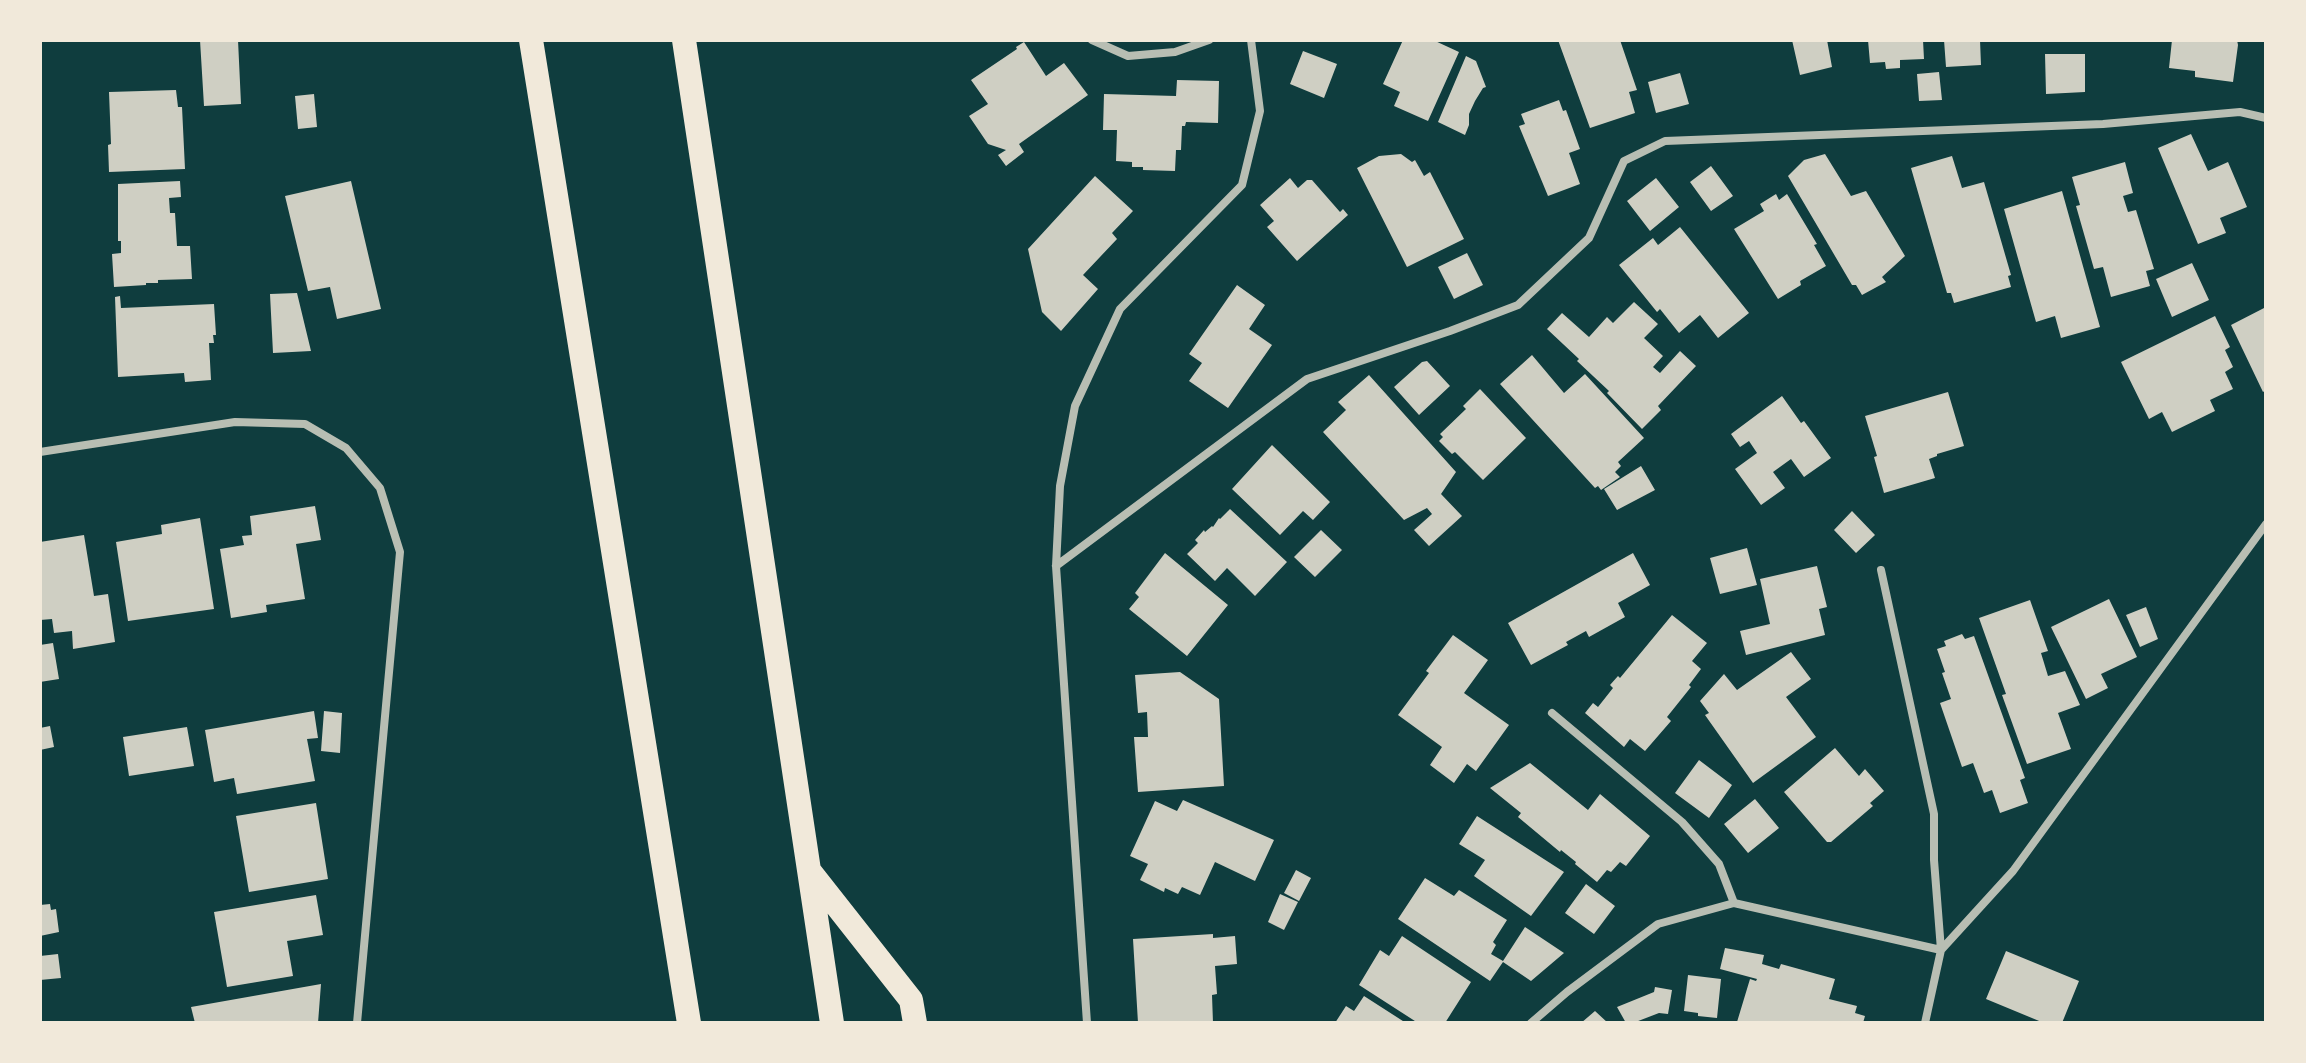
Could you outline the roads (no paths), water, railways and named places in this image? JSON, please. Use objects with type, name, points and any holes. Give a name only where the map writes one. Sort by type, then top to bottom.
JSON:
[{"type":"highway","points":[[531,40],[689,1023]]},
{"type":"highway","points":[[684,40],[832,1023]]},
{"type":"highway","points":[[809,871],[911,1000],[915,1023]]},
{"type":"street","points":[[1092,40],[1128,56],[1175,52],[1209,40]]},
{"type":"street","points":[[1087,1023],[1056,566],[1060,486],[1075,406],[1120,309],[1242,185],[1260,111],[1251,40]]},
{"type":"street","points":[[1056,566],[1307,379],[1518,305],[1589,238],[1624,161],[1665,141],[2103,124],[2240,112],[2266,118]]},
{"type":"street","points":[[40,452],[235,422],[305,424],[346,448],[380,488],[400,552],[357,1023]]},
{"type":"street","points":[[1941,950],[2013,871],[2266,524]]},
{"type":"street","points":[[1881,570],[1934,814],[1941,950],[1925,1023]]},
{"type":"street","points":[[1552,713],[1682,822],[1719,864],[1734,903]]},
{"type":"street","points":[[1531,1023],[1658,924],[1734,903],[1941,950]]}]
